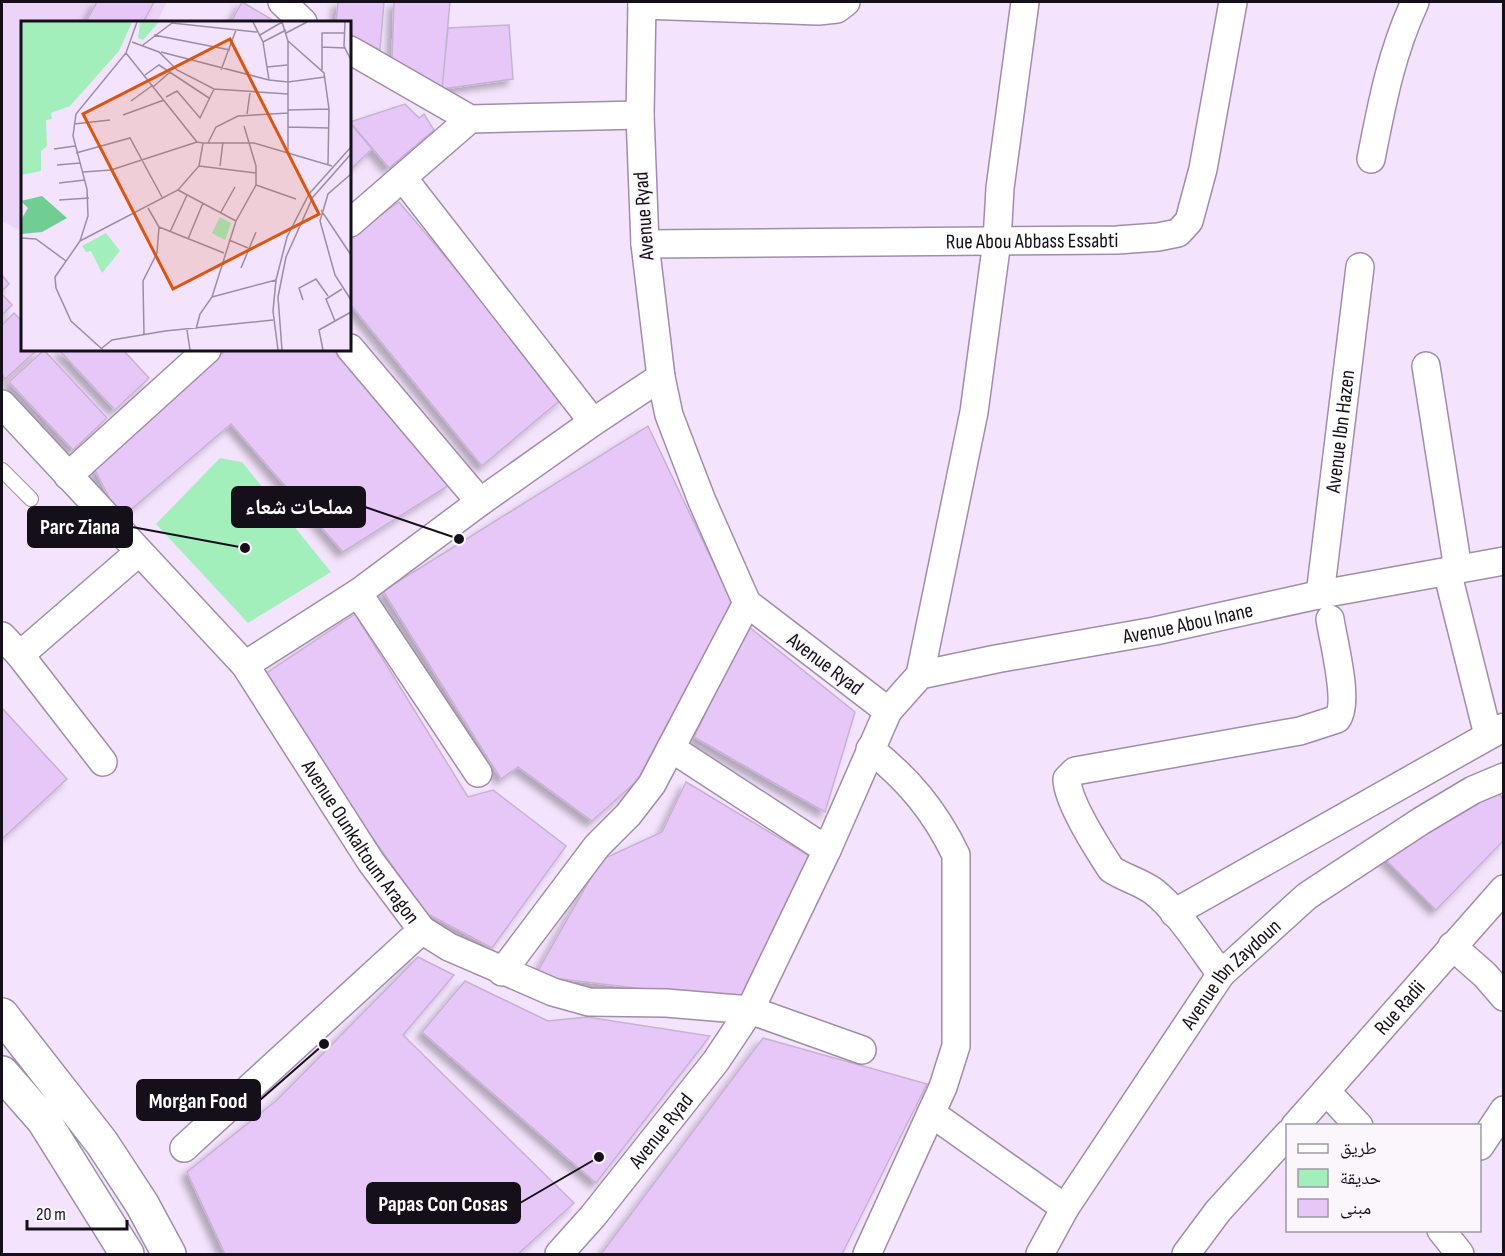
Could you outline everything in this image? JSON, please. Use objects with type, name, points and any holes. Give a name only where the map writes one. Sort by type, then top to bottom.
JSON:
[{"type":"main road","points":[[2,1015],[102,1143],[142,1204],[170,1254]]},
{"type":"main road","points":[[2,1073],[44,1120],[127,1254]]},
{"type":"street","points":[[282,2],[302,21]]},
{"type":"street","points":[[642,3],[818,11],[837,9],[846,2]]},
{"type":"street","points":[[888,711],[920,675],[974,412],[997,241],[1000,188],[1025,2]]},
{"type":"street","name":"Rue Abou Abbass Essabti","points":[[645,244],[1117,240],[1178,233],[1186,227],[1193,211],[1203,169],[1233,2]]},
{"type":"street","points":[[1371,159],[1386,80],[1415,2]]},
{"type":"street","name":"Avenue Ryad","points":[[559,1254],[716,1061],[750,1010],[827,850],[888,711],[747,603],[702,501],[669,415],[661,377],[645,244],[640,115],[642,3]]},
{"type":"street","points":[[351,51],[470,119],[640,115]]},
{"type":"street","points":[[351,223],[470,119]]},
{"type":"street","points":[[403,178],[592,422]]},
{"type":"street","name":"Avenue Ibn Hazen","points":[[1174,913],[1151,889],[1120,876],[1111,869],[1074,804],[1067,785],[1067,778],[1076,771],[1300,731],[1337,719],[1343,708],[1342,690],[1325,607],[1360,267]]},
{"type":"street","points":[[351,349],[480,502]]},
{"type":"street","points":[[68,476],[206,351]]},
{"type":"street","points":[[1221,974],[1174,913],[1496,731],[1452,570],[1426,366]]},
{"type":"street","points":[[245,665],[358,593],[592,422],[661,377]]},
{"type":"street","name":"Avenue Ounkaltoum Aragon","points":[[2,404],[245,665],[371,862],[422,930],[449,947],[553,993],[589,1002],[666,1004],[750,1010],[862,1050]]},
{"type":"street","points":[[103,762],[10,646],[139,552]]},
{"type":"street","name":"Avenue Abou Inane","points":[[920,675],[996,659],[1155,632],[1325,607],[1452,570],[1503,561]]},
{"type":"street","points":[[358,593],[478,773]]},
{"type":"street","points":[[502,972],[597,846],[638,803],[652,784],[747,603]]},
{"type":"street","points":[[671,747],[827,850]]},
{"type":"street","points":[[867,1254],[943,1087],[956,1046],[956,855],[934,814],[893,767],[870,749]]},
{"type":"street","name":"Avenue Ibn Zaydoun","points":[[1040,1254],[1065,1208],[1221,974],[1307,897],[1421,821],[1473,790],[1503,777]]},
{"type":"street","name":"Rue Radii","points":[[1296,1124],[1503,889]]},
{"type":"street","points":[[184,1148],[422,930]]},
{"type":"street","points":[[1452,946],[1485,975],[1503,997]]},
{"type":"street","points":[[1326,1091],[1358,1124]]},
{"type":"street","points":[[1481,1143],[1503,1110]]},
{"type":"street","points":[[931,1113],[1065,1208]]},
{"type":"street","points":[[1186,1254],[1218,1211],[1286,1135]]},
{"type":"street","points":[[1443,1232],[1460,1254]]},
{"type":"lane","points":[[2,470],[31,499]]},
{"type":"shaded area","points":[[2,2],[167,2],[158,21],[21,21],[21,231],[2,221]]},
{"type":"green space","points":[[220,458],[242,462],[331,572],[248,623],[156,524]]},
{"type":"building","points":[[97,2],[154,2],[144,21],[87,21]]},
{"type":"building","points":[[242,2],[274,21],[232,21]]},
{"type":"building","points":[[338,2],[384,2],[380,50],[351,36],[351,21],[336,21]]},
{"type":"building","points":[[394,2],[450,2],[442,89],[392,60]]},
{"type":"building","points":[[509,25],[513,79],[442,89],[448,28]]},
{"type":"building","points":[[405,104],[419,118],[424,114],[434,130],[389,168],[351,122]]},
{"type":"building","points":[[351,124],[372,149],[351,169]]},
{"type":"building","points":[[399,202],[564,397],[482,466],[351,305],[351,236]]},
{"type":"building","points":[[2,275],[9,284],[2,291]]},
{"type":"building","points":[[2,294],[12,305],[2,315]]},
{"type":"building","points":[[14,313],[21,320],[21,351],[36,351],[5,379],[2,374],[2,325]]},
{"type":"building","points":[[45,351],[107,418],[73,450],[9,382]]},
{"type":"building","points":[[60,351],[124,351],[149,378],[115,410]]},
{"type":"building","points":[[225,351],[337,351],[451,484],[343,552],[231,424],[120,519],[95,470]]},
{"type":"building","points":[[648,426],[732,602],[637,781],[592,821],[518,767],[501,779],[383,591]]},
{"type":"building","points":[[355,614],[468,797],[493,790],[566,846],[492,948],[426,913],[259,678]]},
{"type":"building","points":[[748,626],[855,712],[825,812],[694,737]]},
{"type":"building","points":[[2,708],[67,779],[2,839]]},
{"type":"building","points":[[686,782],[811,857],[745,1001],[535,976],[601,860],[662,832]]},
{"type":"building","points":[[1497,791],[1504,800],[1504,840],[1436,910],[1381,855]]},
{"type":"building","points":[[418,957],[454,975],[403,1035],[574,1203],[518,1254],[225,1254],[187,1172],[277,1100]]},
{"type":"building","points":[[465,981],[548,1021],[587,1017],[710,1036],[596,1183],[422,1032]]},
{"type":"building","points":[[763,1038],[927,1084],[842,1254],[601,1254]]},
{"type":"place","name":"مملحات شعاء","points":[[459,539]]},
{"type":"place","name":"Parc Ziana","points":[[245,548]]},
{"type":"place","name":"Morgan Food","points":[[324,1044]]},
{"type":"place","name":"Papas Con Cosas","points":[[599,1157]]}]
